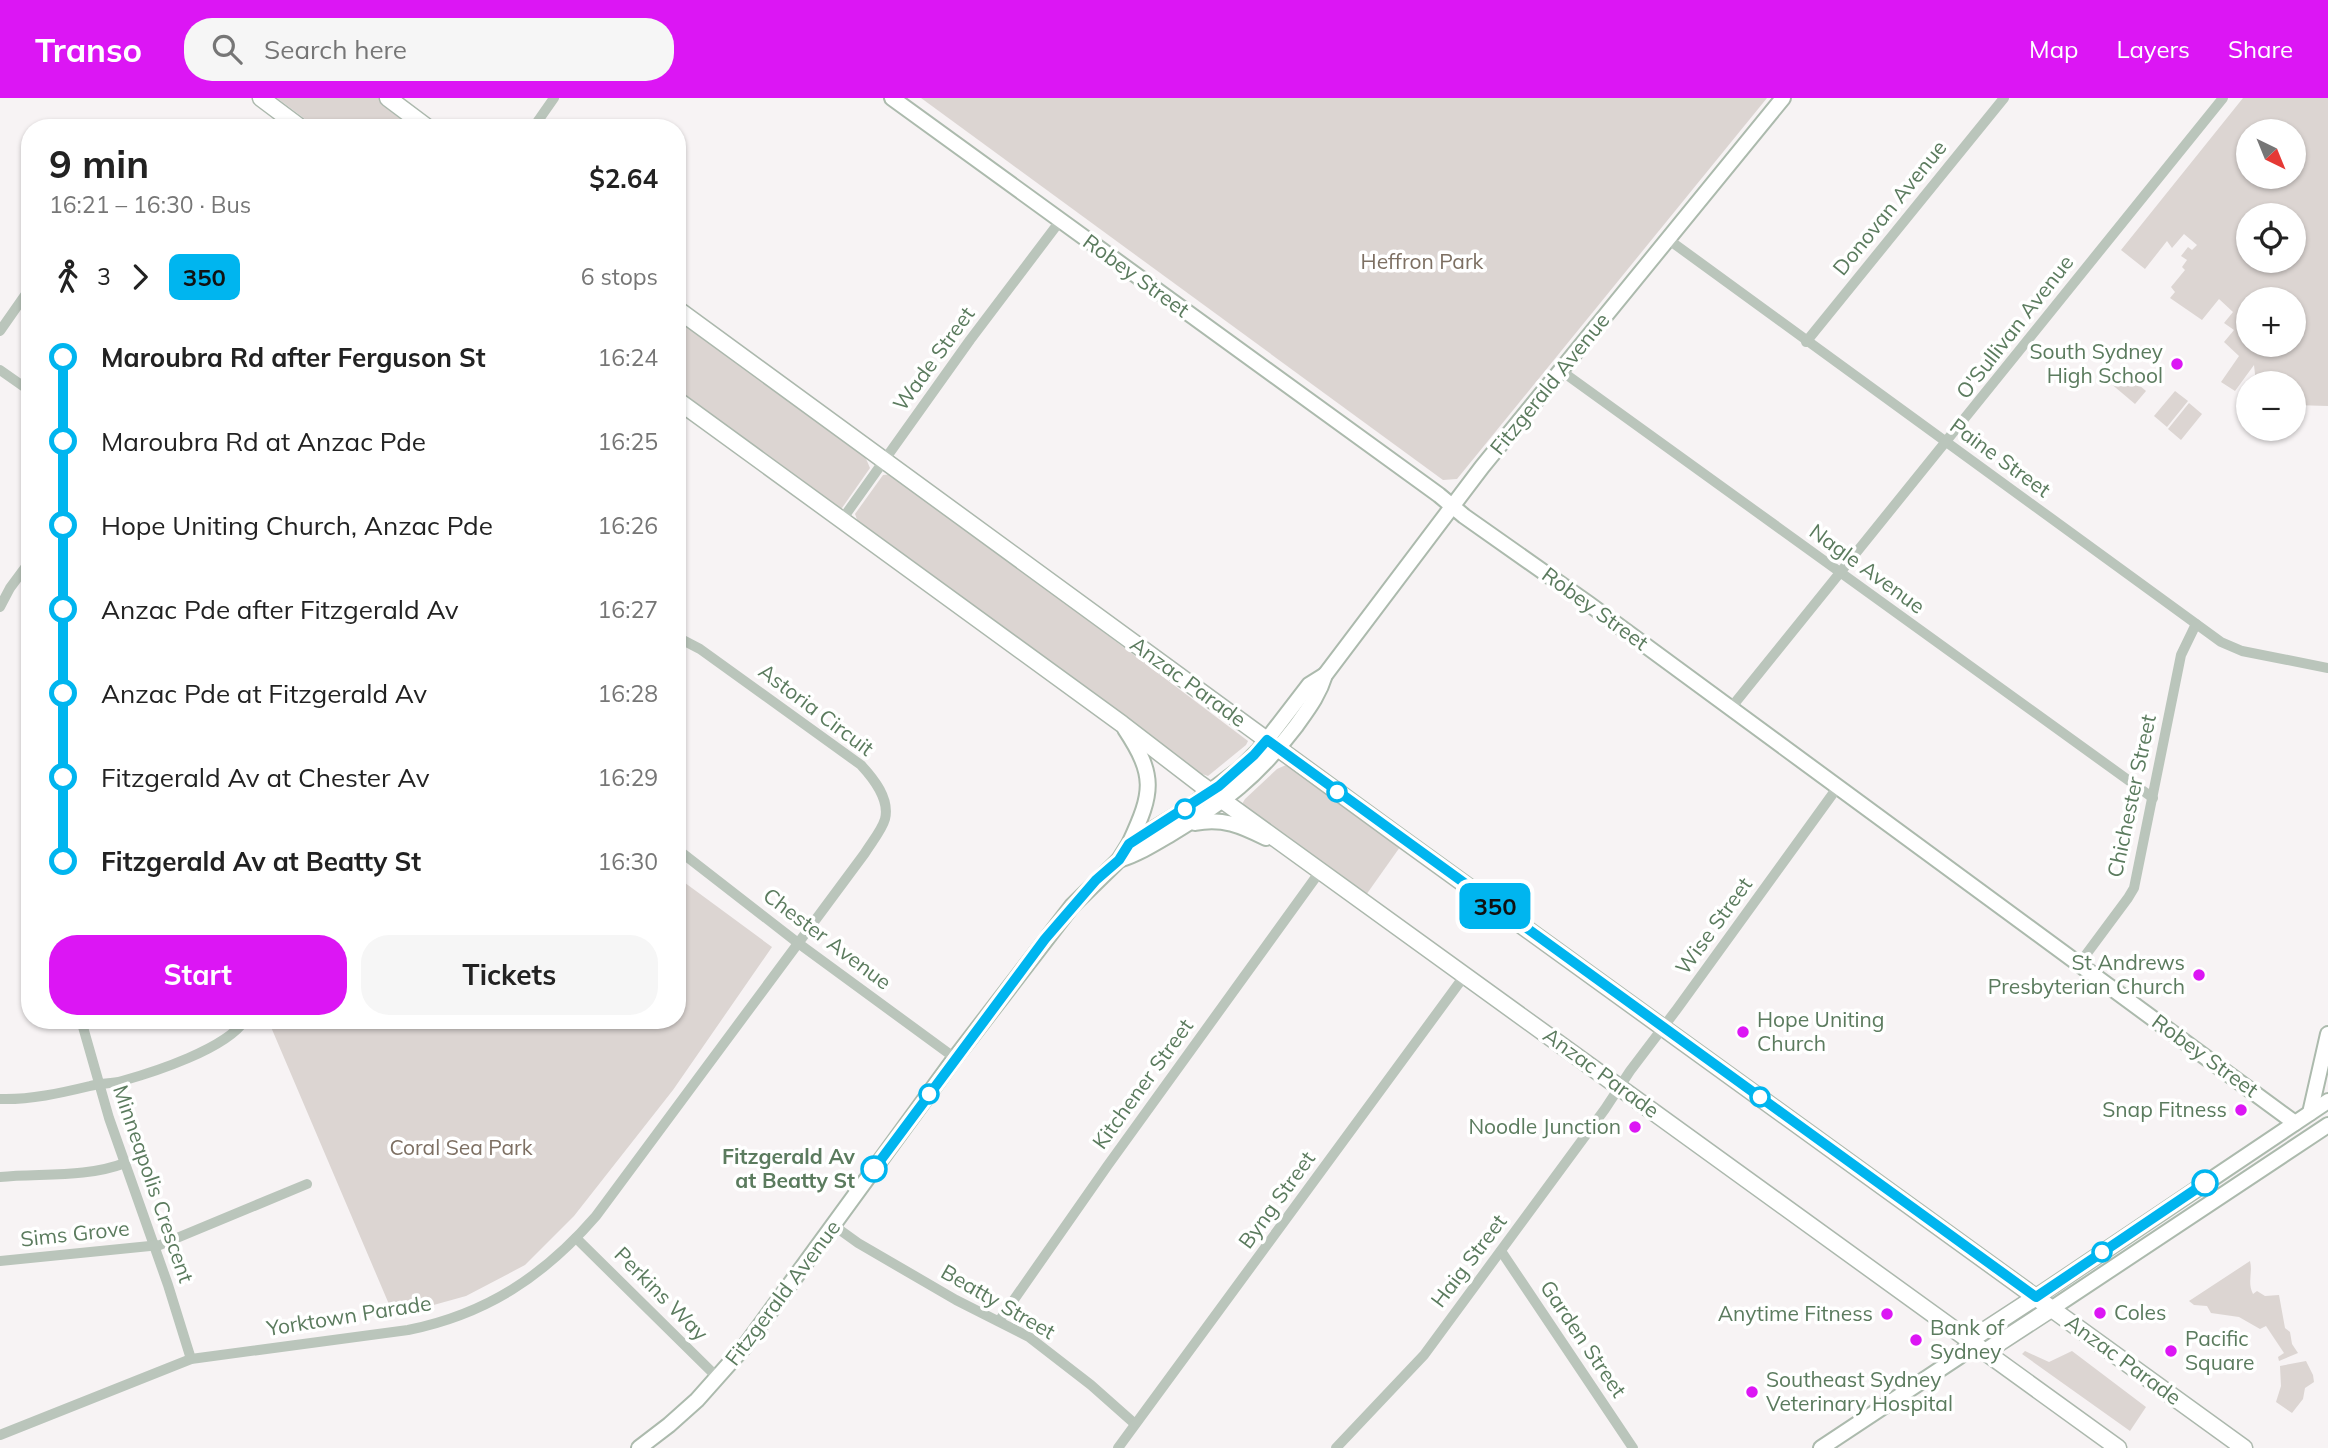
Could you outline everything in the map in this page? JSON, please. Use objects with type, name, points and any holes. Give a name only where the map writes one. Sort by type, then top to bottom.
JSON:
[{"type":"main road","points":[[261,98],[289,119]]},
{"type":"main road","points":[[388,98],[416,119]]},
{"type":"main road","name":"Anzac Parade","points":[[686,315],[2244,1448]]},
{"type":"main road","name":"Anzac Parade","points":[[686,407],[2114,1447]]},
{"type":"main road","points":[[1970,1340],[2036,1297]]},
{"type":"main road","points":[[1985,1352],[2051,1309]]},
{"type":"street","points":[[539,119],[554,98]]},
{"type":"street","name":"Robey Street","points":[[892,98],[1589,604],[2295,1122]]},
{"type":"street","name":"Fitzgerald Avenue","points":[[1119,860],[1135,855],[1188,824],[1254,755],[1273,744],[1309,685],[1325,675],[1451,506],[1783,98]]},
{"type":"street","name":"Donovan Avenue","points":[[1807,342],[2004,98]]},
{"type":"street","name":"O'Sullivan Avenue","points":[[1730,709],[2224,98]]},
{"type":"street","name":"Wade Street","points":[[841,521],[970,340],[1060,221]]},
{"type":"street","name":"Paine Street","points":[[1669,240],[2196,624],[2233,648],[2328,668]]},
{"type":"street","points":[[0,331],[21,301]]},
{"type":"street","points":[[0,370],[21,385]]},
{"type":"street","name":"Nagle Avenue","points":[[1560,370],[2153,798]]},
{"type":"street","points":[[0,607],[21,573]]},
{"type":"street","name":"Chichester Street","points":[[2080,964],[2134,888],[2181,655],[2196,624]]},
{"type":"street","name":"Astoria Circuit","points":[[686,642],[861,765],[873,778],[886,805],[885,820],[865,853],[798,943]]},
{"type":"street","points":[[1122,724],[1142,754],[1149,786],[1141,819],[1129,844]]},
{"type":"street","name":"Wise Street","points":[[1620,1086],[1838,788]]},
{"type":"street","name":"Fitzgerald Avenue","points":[[639,1448],[669,1425],[719,1378],[745,1346],[955,1058],[1072,906],[1119,860],[1129,844],[1217,796]]},
{"type":"street","points":[[1188,824],[1217,821],[1237,824],[1307,860]]},
{"type":"street","name":"Chester Avenue","points":[[686,856],[798,943],[955,1058]]},
{"type":"street","name":"Kitchener Street","points":[[999,1321],[1321,870]]},
{"type":"street","name":"Yorktown Parade","points":[[0,1435],[191,1359],[408,1329],[471,1311],[515,1289],[554,1260],[596,1216],[798,943]]},
{"type":"street","name":"Byng Street","points":[[1118,1448],[1465,975]]},
{"type":"street","name":"Minneapolis Crescent","points":[[84,1029],[99,1084],[191,1359]]},
{"type":"street","points":[[0,1099],[49,1094],[123,1081],[180,1061],[227,1038],[236,1029]]},
{"type":"street","points":[[2310,1113],[2327,1041]]},
{"type":"street","name":"Haig Street","points":[[1336,1448],[1424,1355],[1620,1086]]},
{"type":"street","points":[[2036,1297],[2328,1101]]},
{"type":"street","points":[[2051,1309],[2328,1125]]},
{"type":"street","points":[[0,1177],[85,1173],[125,1163]]},
{"type":"street","name":"Sims Grove","points":[[0,1261],[160,1245],[307,1184]]},
{"type":"street","name":"Beatty Street","points":[[833,1225],[858,1243],[956,1300],[1029,1337],[1091,1385],[1135,1424]]},
{"type":"street","name":"Perkins Way","points":[[576,1238],[719,1378]]},
{"type":"street","name":"Garden Street","points":[[1501,1251],[1633,1448]]},
{"type":"street","points":[[1960,1356],[1970,1340]]},
{"type":"street","points":[[1821,1448],[1960,1356],[1985,1352]]},
{"type":"green space","points":[[277,98],[378,98],[407,119],[305,119]]},
{"type":"green space","name":"Heffron Park","points":[[921,98],[1767,98],[1457,479],[1443,480]]},
{"type":"green space","points":[[2243,98],[2328,98],[2328,406],[2306,405],[2306,371],[2255,371],[2254,365],[2250,371],[2236,371],[2235,391],[2221,382],[2238,357],[2306,357],[2306,287],[2236,287],[2236,353],[2224,342],[2234,330],[2224,323],[2233,312],[2219,299],[2202,320],[2170,298],[2175,292],[2171,287],[2185,270],[2182,267],[2187,260],[2181,256],[2188,247],[2192,250],[2197,245],[2184,234],[2172,248],[2167,241],[2145,269],[2121,250]]},
{"type":"green space","points":[[686,325],[864,454],[870,468],[842,508],[833,507],[686,401]]},
{"type":"green space","points":[[2120,369],[2146,391],[2135,404],[2109,382]]},
{"type":"green space","points":[[2175,391],[2188,401],[2167,427],[2154,416]]},
{"type":"green space","points":[[2189,403],[2202,414],[2181,440],[2168,429]]},
{"type":"green space","points":[[894,474],[1248,741],[1246,745],[1208,776],[1199,773],[859,525],[855,514],[883,475]]},
{"type":"green space","points":[[1286,765],[1400,847],[1366,895],[1242,804],[1277,769]]},
{"type":"green space","name":"Coral Sea Park","points":[[686,884],[772,947],[673,1090],[574,1216],[525,1265],[466,1296],[394,1316],[272,1029],[686,1029]]},
{"type":"green space","points":[[2250,1261],[2250,1285],[2253,1294],[2257,1291],[2265,1296],[2279,1295],[2285,1328],[2290,1332],[2292,1344],[2298,1353],[2279,1361],[2278,1357],[2284,1353],[2266,1326],[2260,1329],[2239,1317],[2211,1313],[2207,1306],[2194,1305],[2189,1301]]},
{"type":"green space","points":[[2025,1351],[2049,1362],[2072,1351],[2146,1407],[2130,1431],[2022,1354]]},
{"type":"green space","points":[[2306,1361],[2314,1382],[2305,1388],[2303,1399],[2292,1413],[2276,1402],[2281,1386],[2280,1366]]},
{"type":"bus line","name":"350","points":[[874,1169],[1072,906],[1119,860],[1129,844],[1219,786],[1267,740],[2036,1297],[2205,1183]]},
{"type":"place","name":"South Sydney High School","points":[[2177,364]]},
{"type":"place","name":"St Andrews Presbyterian Church","points":[[2199,975]]},
{"type":"place","name":"Hope Uniting Church","points":[[1743,1032]]},
{"type":"place","name":"Snap Fitness","points":[[2241,1110]]},
{"type":"place","name":"Noodle Junction","points":[[1635,1127]]},
{"type":"place","name":"Fitzgerald Av at Beatty St","points":[[874,1169]]},
{"type":"place","name":"Coles","points":[[2100,1313]]},
{"type":"place","name":"Anytime Fitness","points":[[1887,1314]]},
{"type":"place","name":"Bank of Sydney","points":[[1916,1340]]},
{"type":"place","name":"Pacific Square","points":[[2171,1351]]},
{"type":"place","name":"Southeast Sydney Veterinary Hospital","points":[[1752,1392]]}]
